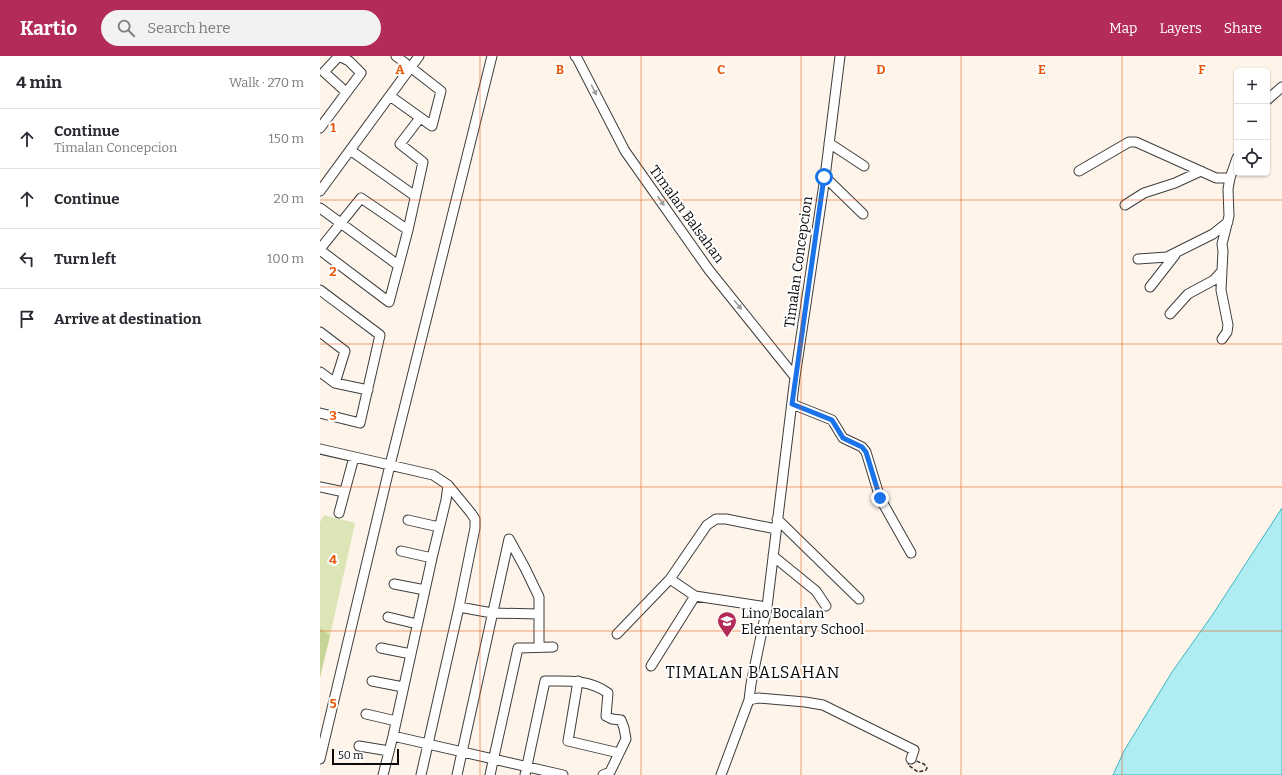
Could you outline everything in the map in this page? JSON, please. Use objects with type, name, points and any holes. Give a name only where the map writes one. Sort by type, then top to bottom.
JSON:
[{"type":"street","points":[[320,128],[361,73],[351,58],[339,56],[324,72],[346,92]]},
{"type":"street","points":[[390,96],[432,126],[441,92],[396,56]]},
{"type":"street","points":[[320,191],[419,56]]},
{"type":"street","points":[[320,759],[390,465],[492,56]]},
{"type":"street","name":"Timalan Balsahan","points":[[575,56],[605,111],[624,151],[710,270],[795,377]]},
{"type":"street","name":"Timalan Concepcion","points":[[720,775],[749,700],[767,607],[795,377],[840,56]]},
{"type":"street","points":[[1270,97],[1282,87]]},
{"type":"street","points":[[320,112],[328,118]]},
{"type":"street","points":[[408,230],[361,198],[339,223],[320,250],[389,302],[408,230],[423,162],[400,144],[420,118]]},
{"type":"street","points":[[1079,171],[1129,142],[1136,142],[1216,178],[1230,178]]},
{"type":"street","points":[[829,143],[864,166]]},
{"type":"street","points":[[350,150],[415,196]]},
{"type":"street","points":[[1222,339],[1227,332],[1228,325],[1220,278],[1222,271],[1222,244],[1228,222],[1230,178],[1234,167]]},
{"type":"street","points":[[1125,205],[1144,193],[1175,183],[1200,171]]},
{"type":"street","points":[[824,177],[863,214]]},
{"type":"street","points":[[320,208],[398,266]]},
{"type":"street","points":[[1138,259],[1163,258],[1175,254],[1213,234],[1228,222]]},
{"type":"street","points":[[1150,287],[1175,254]]},
{"type":"street","points":[[1170,314],[1188,294],[1214,280],[1222,271]]},
{"type":"street","points":[[320,290],[380,335],[360,422],[320,413]]},
{"type":"street","points":[[320,332],[345,351],[335,383]]},
{"type":"street","points":[[320,372],[335,383],[368,390]]},
{"type":"street","points":[[792,404],[832,420],[843,438],[862,447],[866,452],[880,498],[911,553]]},
{"type":"street","points":[[320,449],[433,475],[448,485],[472,513],[475,519],[475,528],[459,607],[420,775]]},
{"type":"street","points":[[339,513],[354,457]]},
{"type":"street","points":[[383,775],[446,500],[448,485]]},
{"type":"street","points":[[320,487],[344,492]]},
{"type":"street","points":[[617,634],[670,579],[707,525],[716,519],[726,519],[776,530]]},
{"type":"street","points":[[777,519],[859,599]]},
{"type":"street","points":[[408,520],[439,527]]},
{"type":"street","points":[[457,775],[509,540],[539,597],[539,647]]},
{"type":"street","points":[[401,551],[432,558]]},
{"type":"street","points":[[773,556],[816,591],[826,606]]},
{"type":"street","points":[[670,579],[695,596],[767,607]]},
{"type":"street","points":[[394,584],[425,590]]},
{"type":"street","points":[[651,666],[695,596]]},
{"type":"street","points":[[459,607],[492,613],[539,614]]},
{"type":"street","points":[[388,617],[417,624]]},
{"type":"street","points":[[490,775],[518,648],[553,647]]},
{"type":"street","points":[[380,648],[411,654]]},
{"type":"street","points":[[526,771],[545,681],[578,680],[599,686],[608,693],[606,716],[612,719],[621,720],[624,728],[626,739],[610,772],[603,775]]},
{"type":"street","points":[[578,680],[568,741],[619,753]]},
{"type":"street","points":[[372,681],[403,687]]},
{"type":"street","points":[[749,700],[758,698],[823,705],[914,750],[911,760]]},
{"type":"street","points":[[366,714],[396,721]]},
{"type":"street","points":[[393,736],[494,759],[526,771],[563,775]]},
{"type":"street","points":[[359,746],[389,751]]},
{"type":"green space","points":[[324,515],[355,523],[320,677],[320,522]]},
{"type":"green space","points":[[320,628],[330,636],[320,677]]},
{"type":"water","points":[[1282,508],[1282,775],[1113,775],[1124,751],[1172,672],[1213,614]]},
{"type":"place","name":"Lino Bocalan Elementary School","points":[[727,638]]},
{"type":"district","name":"TIMALAN BALSAHAN","points":[[753,672]]},
{"type":"route","points":[[824,177],[792,404],[832,420],[843,438],[862,447],[866,452],[880,498]]}]
